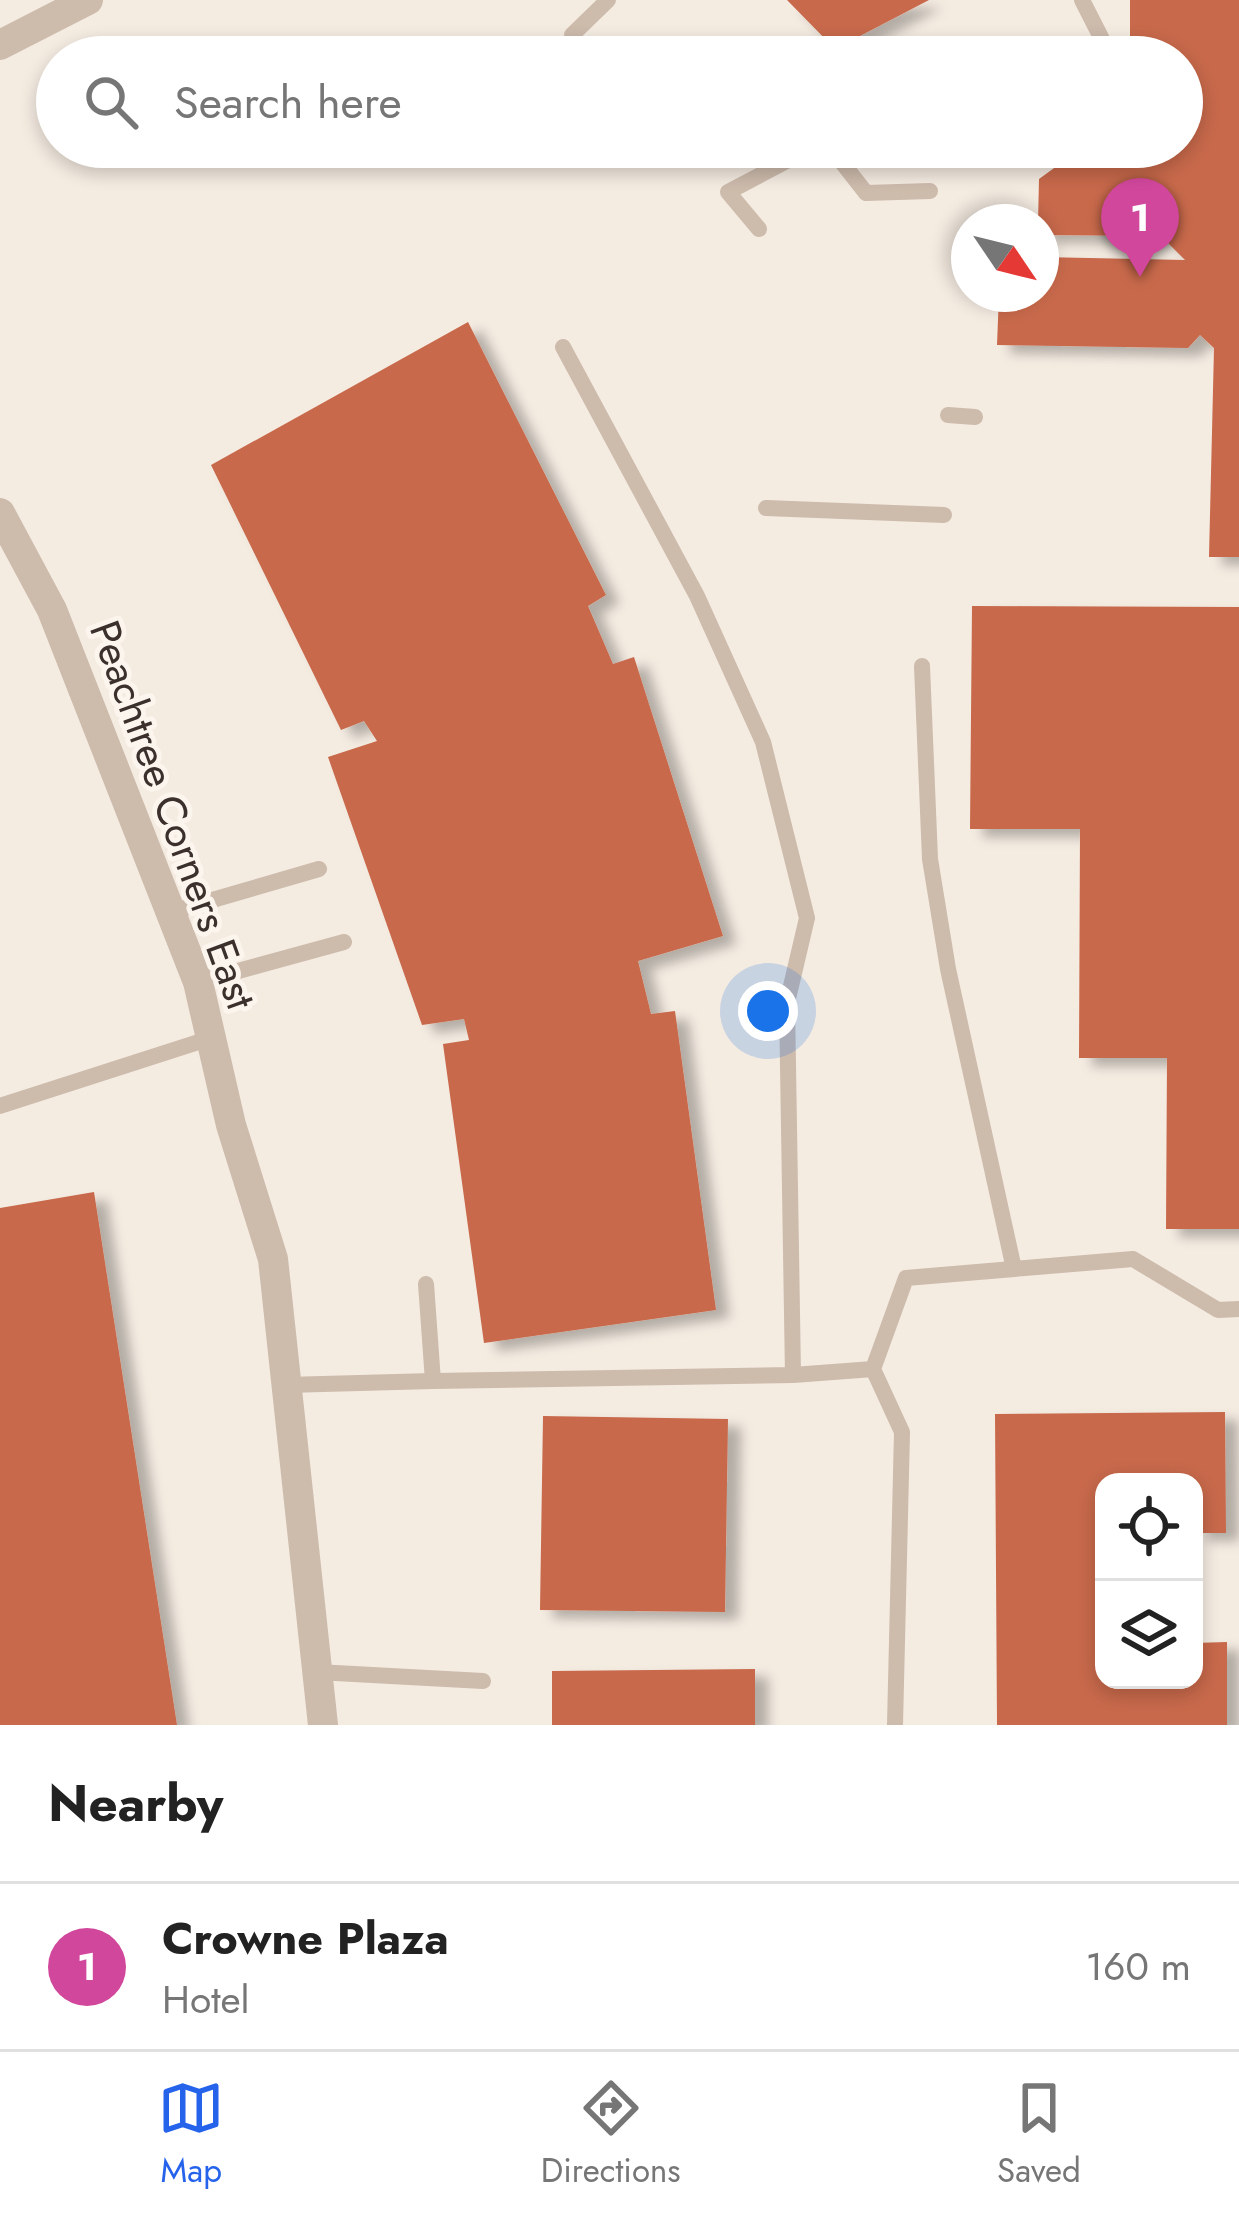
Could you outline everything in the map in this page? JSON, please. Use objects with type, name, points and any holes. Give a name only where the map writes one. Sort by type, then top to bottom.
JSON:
[{"type":"street","points":[[0,45],[88,0]]},
{"type":"street","name":"Peachtree Corners East","points":[[0,513],[52,610],[198,982],[231,1125],[273,1259],[323,1725]]},
{"type":"lane","points":[[572,35],[608,0]]},
{"type":"lane","points":[[1082,0],[1101,36]]},
{"type":"lane","points":[[759,230],[728,192],[773,168]]},
{"type":"lane","points":[[846,168],[866,193],[930,190]]},
{"type":"lane","points":[[563,346],[697,596],[763,742],[807,918],[788,1003],[793,1375]]},
{"type":"lane","points":[[948,416],[975,417]]},
{"type":"lane","points":[[766,508],[944,514]]},
{"type":"lane","points":[[922,666],[934,881],[947,969],[1014,1269]]},
{"type":"lane","points":[[171,912],[319,869]]},
{"type":"lane","points":[[198,982],[344,942]]},
{"type":"lane","points":[[0,1106],[211,1039]]},
{"type":"lane","points":[[895,1725],[902,1432],[873,1369],[906,1278],[1133,1259],[1218,1310],[1239,1309]]},
{"type":"lane","points":[[426,1284],[433,1382]]},
{"type":"lane","points":[[286,1385],[793,1375],[873,1369]]},
{"type":"lane","points":[[317,1672],[483,1681]]},
{"type":"building","points":[[787,0],[929,0],[860,36],[822,36]]},
{"type":"building","points":[[1130,0],[1239,0],[1239,557],[1209,557],[1214,348],[1200,335],[1188,348],[997,345],[998,312],[1059,312],[1059,257],[1185,260],[1161,236],[1059,235],[1059,204],[1038,204],[1039,179],[1054,168],[1203,168],[1203,36],[1130,36]]},
{"type":"building","points":[[468,322],[606,595],[588,606],[613,664],[634,657],[723,936],[638,961],[651,1014],[675,1011],[716,1310],[484,1343],[443,1044],[469,1040],[464,1019],[422,1025],[328,757],[377,741],[364,721],[341,730],[211,465]]},
{"type":"building","points":[[972,606],[1239,607],[1239,1229],[1166,1229],[1167,1058],[1079,1058],[1080,829],[970,829]]},
{"type":"building","points":[[94,1192],[177,1725],[0,1725],[0,1208]]},
{"type":"building","points":[[1225,1412],[1226,1533],[1203,1533],[1203,1473],[1095,1473],[1095,1689],[1203,1689],[1203,1643],[1227,1642],[1227,1725],[997,1725],[995,1414]]},
{"type":"building","points":[[543,1416],[728,1419],[725,1612],[540,1610]]},
{"type":"building","points":[[755,1669],[755,1725],[552,1725],[552,1671]]},
{"type":"place","name":"Crowne Plaza","points":[[1140,277]]}]
